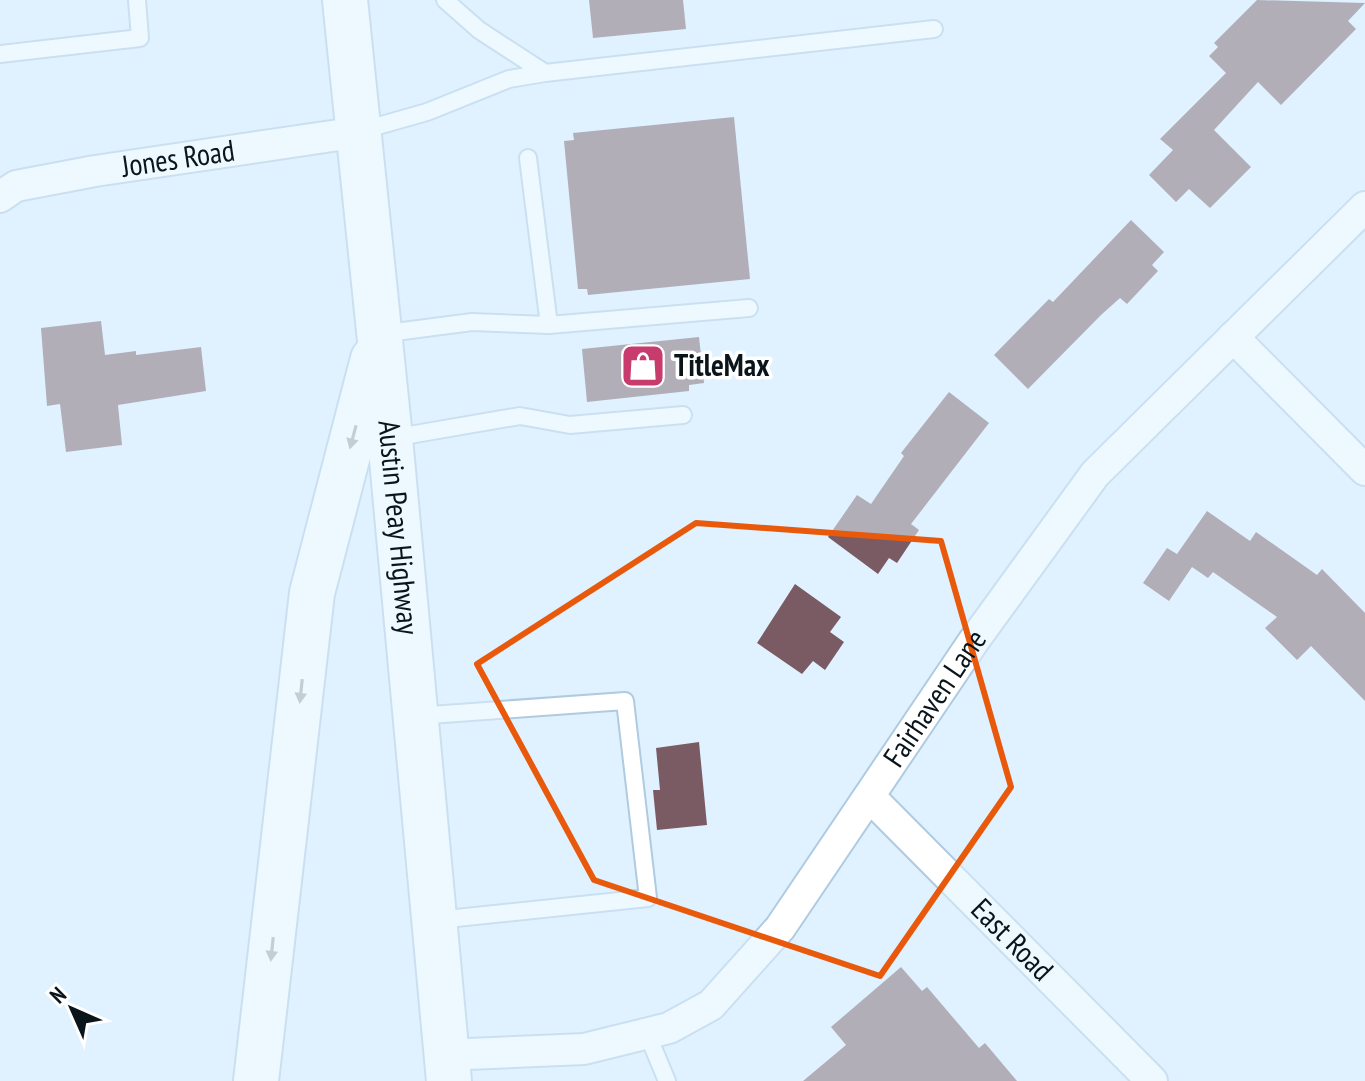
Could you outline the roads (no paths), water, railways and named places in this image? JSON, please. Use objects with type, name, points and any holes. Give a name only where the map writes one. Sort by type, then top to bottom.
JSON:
[{"type":"main road","name":"Austin Peay Highway","points":[[345,0],[390,438],[445,1072]]},
{"type":"main road","points":[[256,1081],[312,593],[379,334]]},
{"type":"street","name":"Jones Road","points":[[0,197],[16,186],[95,171],[359,132]]},
{"type":"street","name":"Fairhaven Lane","points":[[445,1072],[584,1049],[669,1028],[711,1005],[780,928],[871,798],[973,642],[1095,474],[1365,207]]},
{"type":"street","points":[[1233,337],[1365,470]]},
{"type":"street","name":"East Road","points":[[871,798],[1152,1081]]},
{"type":"lane","points":[[0,54],[140,38],[137,0]]},
{"type":"lane","points":[[445,0],[479,30],[545,73]]},
{"type":"lane","points":[[359,132],[427,112],[509,79],[934,29]]},
{"type":"lane","points":[[528,158],[549,325]]},
{"type":"lane","points":[[379,334],[472,322],[549,325],[749,308]]},
{"type":"lane","points":[[390,438],[520,416],[570,425],[683,415]]},
{"type":"lane","points":[[413,716],[625,701],[648,898],[432,921]]},
{"type":"lane","points":[[647,1033],[667,1081]]},
{"type":"place","name":"TitleMax","points":[[643,366]]}]
